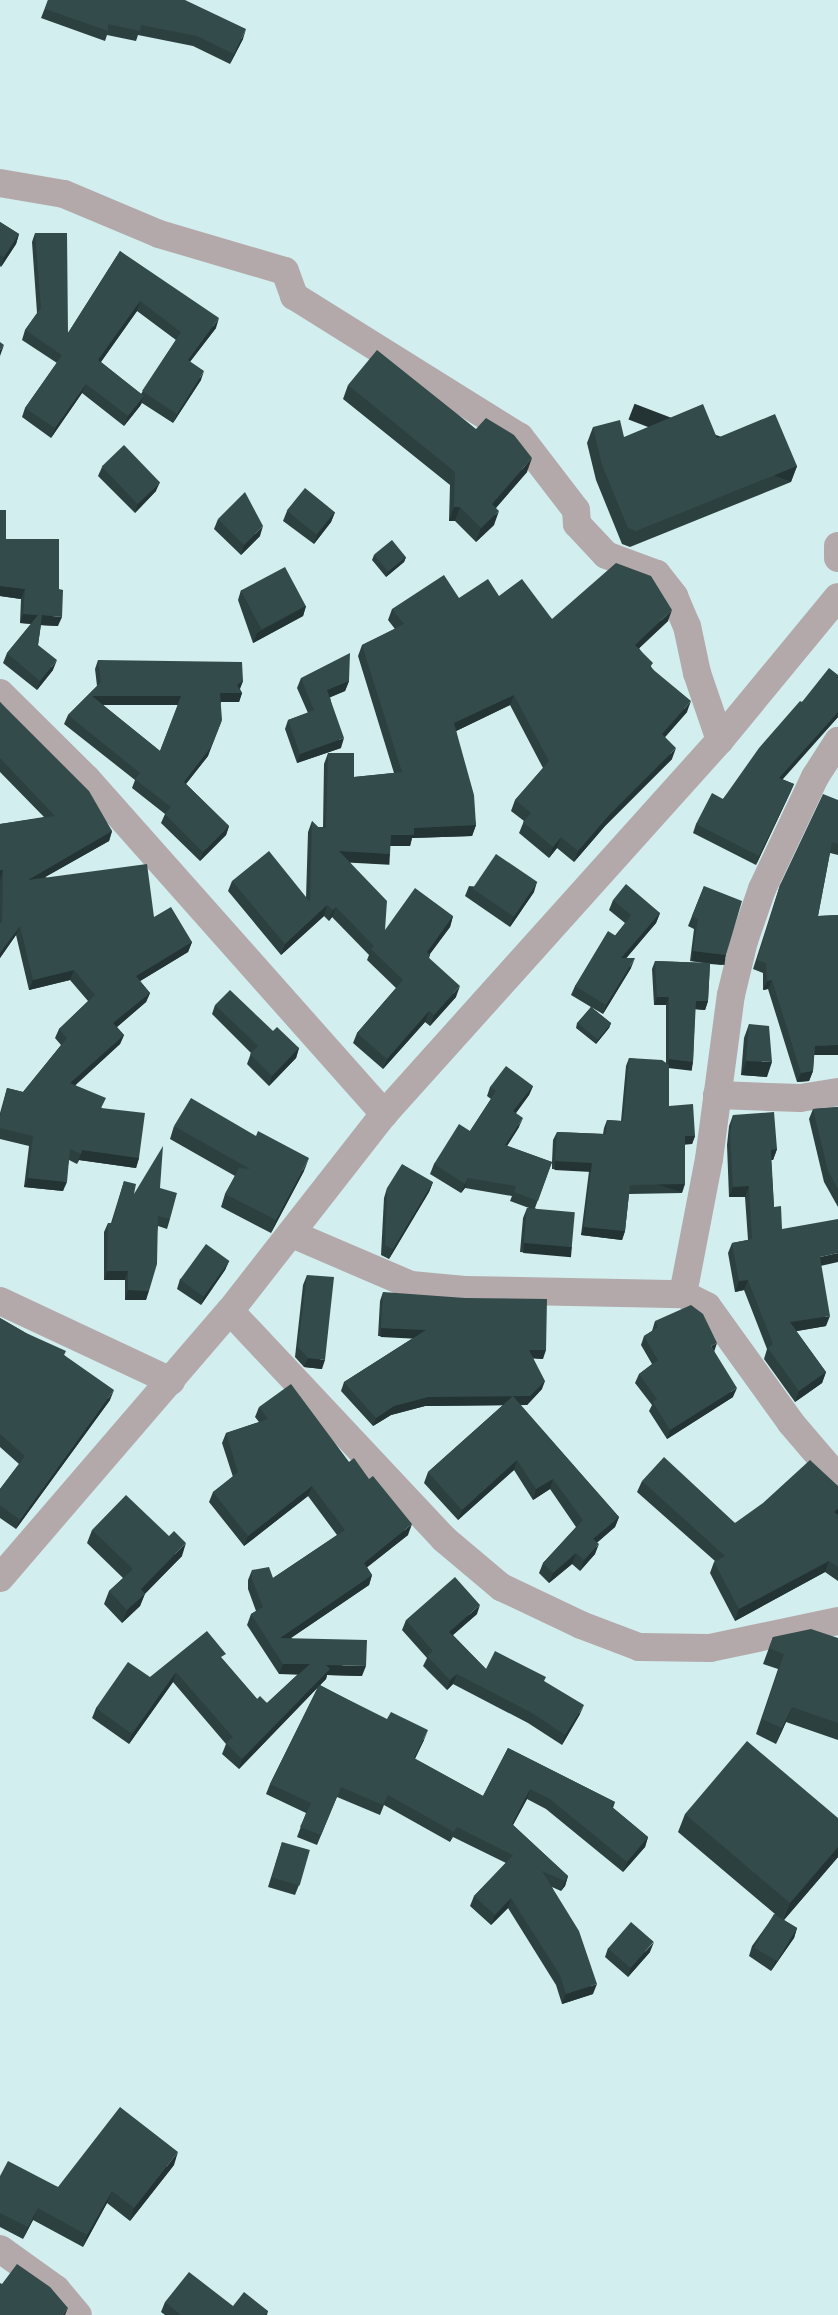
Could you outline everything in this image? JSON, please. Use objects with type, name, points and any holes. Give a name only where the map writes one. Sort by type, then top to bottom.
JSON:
[{"type":"street","points":[[0,183],[64,194],[159,234],[285,271],[294,296],[520,437],[576,510],[577,524],[606,555],[657,574],[674,596],[687,626],[697,673],[720,740]]},
{"type":"street","points":[[838,546],[838,558]]},
{"type":"street","points":[[0,1578],[230,1311],[384,1114],[720,740],[838,597]]},
{"type":"street","points":[[0,693],[87,779],[384,1114]]},
{"type":"street","points":[[683,1294],[709,1158],[731,994],[744,941],[766,880],[815,777],[838,741]]},
{"type":"street","points":[[717,1095],[800,1098],[838,1092]]},
{"type":"street","points":[[292,1234],[411,1285],[465,1290],[683,1294],[707,1306],[791,1423],[838,1478]]},
{"type":"street","points":[[0,1301],[171,1381]]},
{"type":"street","points":[[230,1311],[444,1539],[501,1587],[581,1625],[639,1647],[710,1648],[838,1621]]},
{"type":"street","points":[[0,2249],[24,2263],[56,2289],[78,2315]]},
{"type":"building","points":[[48,0],[185,0],[246,29],[234,54],[197,36],[141,25],[140,31],[108,24],[108,31],[45,9]]},
{"type":"building","points":[[0,222],[19,234],[4,257],[0,255]]},
{"type":"building","points":[[35,233],[67,233],[68,333],[120,251],[219,318],[188,360],[204,371],[177,414],[142,391],[181,332],[140,301],[98,360],[144,396],[128,416],[86,384],[55,428],[25,408],[62,355],[25,330],[41,308]]},
{"type":"building","points":[[0,342],[4,345],[0,350]]},
{"type":"building","points":[[377,350],[476,429],[486,418],[514,435],[532,458],[492,504],[499,511],[481,528],[460,507],[454,507],[455,472],[348,385]]},
{"type":"building","points":[[703,404],[717,438],[775,414],[797,466],[636,531],[628,528],[602,465],[593,427],[620,420],[624,437]]},
{"type":"building","points":[[124,445],[160,482],[138,504],[102,467]]},
{"type":"building","points":[[305,488],[335,512],[316,534],[287,511]]},
{"type":"building","points":[[245,492],[263,526],[244,545],[218,519]]},
{"type":"building","points":[[0,510],[6,510],[6,539],[59,539],[59,589],[63,590],[62,617],[42,615],[38,645],[57,660],[40,681],[7,653],[38,615],[23,614],[25,589],[0,586]]},
{"type":"building","points":[[392,540],[406,557],[388,572],[374,554]]},
{"type":"building","points":[[616,563],[651,576],[672,610],[635,645],[653,663],[650,667],[691,701],[662,734],[676,748],[609,815],[578,851],[561,837],[553,847],[523,822],[531,813],[515,800],[549,761],[514,695],[454,723],[474,795],[476,825],[414,828],[414,835],[391,835],[390,854],[339,851],[387,901],[385,930],[415,888],[453,916],[427,952],[430,955],[428,957],[460,986],[434,1015],[429,1011],[387,1059],[357,1033],[403,980],[371,949],[374,946],[336,907],[333,910],[327,905],[285,944],[232,881],[269,851],[310,902],[312,821],[318,827],[326,828],[328,753],[354,753],[354,777],[402,772],[362,645],[404,624],[392,609],[444,575],[459,598],[488,579],[499,596],[522,579],[552,619]]},
{"type":"building","points":[[285,567],[306,606],[262,629],[241,590]]},
{"type":"building","points":[[350,653],[349,681],[327,690],[344,738],[300,754],[288,720],[314,710],[301,678]]},
{"type":"building","points":[[98,660],[242,662],[243,681],[237,685],[242,693],[220,693],[222,720],[211,747],[184,782],[229,826],[203,852],[165,814],[171,807],[135,779],[140,773],[68,715],[101,682]],"holes":[[[92,696],[181,696],[160,751]]]},
{"type":"building","points":[[829,668],[838,675],[838,712],[779,778],[794,784],[759,856],[696,824],[712,793],[723,799],[759,748],[800,701],[802,702]]},
{"type":"building","points":[[0,702],[89,791],[112,831],[28,880],[147,864],[154,917],[171,907],[192,942],[136,976],[150,993],[113,1023],[124,1035],[70,1083],[106,1098],[101,1108],[145,1113],[139,1158],[82,1150],[81,1154],[70,1149],[67,1182],[28,1178],[33,1136],[0,1128],[0,1117],[7,1088],[23,1092],[67,1038],[59,1029],[95,995],[74,970],[33,980],[20,926],[0,953],[3,870],[0,870],[0,824],[55,816],[0,758]]},
{"type":"building","points":[[823,794],[838,800],[838,844],[832,842],[818,916],[838,915],[838,1045],[815,1046],[813,1071],[801,1073],[772,980],[767,981],[766,963],[757,960],[780,885]]},
{"type":"building","points":[[496,854],[537,882],[514,917],[473,889]]},
{"type":"building","points":[[626,884],[660,913],[621,958],[635,958],[606,1005],[575,986],[608,931],[616,936],[631,915],[613,900]]},
{"type":"building","points":[[704,886],[742,901],[726,955],[693,951],[698,919],[692,916]]},
{"type":"building","points":[[655,961],[710,963],[708,1001],[696,1001],[693,1062],[669,1059],[669,997],[657,997]]},
{"type":"building","points":[[230,990],[273,1031],[277,1027],[299,1048],[272,1076],[250,1054],[258,1046],[215,1005]]},
{"type":"building","points":[[591,1007],[611,1023],[598,1040],[578,1023]]},
{"type":"building","points":[[749,1024],[769,1026],[772,1062],[746,1061]]},
{"type":"building","points":[[629,1058],[662,1060],[669,1065],[669,1106],[693,1104],[695,1136],[685,1136],[685,1184],[630,1185],[625,1231],[584,1227],[592,1163],[555,1161],[557,1132],[606,1134],[607,1120],[623,1121]]},
{"type":"building","points":[[506,1066],[533,1086],[513,1111],[523,1118],[505,1145],[552,1162],[538,1201],[514,1192],[516,1186],[468,1178],[465,1184],[434,1164],[459,1124],[470,1131],[496,1091],[490,1087]]},
{"type":"building","points":[[191,1098],[256,1136],[258,1131],[309,1158],[276,1220],[225,1194],[239,1168],[250,1169],[174,1126]]},
{"type":"building","points":[[838,1107],[838,1189],[828,1171],[813,1109]]},
{"type":"building","points":[[774,1112],[777,1149],[771,1150],[774,1207],[781,1206],[782,1229],[838,1219],[838,1253],[820,1257],[830,1316],[790,1322],[826,1372],[799,1391],[768,1348],[773,1344],[748,1280],[739,1281],[732,1243],[752,1239],[749,1186],[733,1187],[730,1135],[733,1115]]},
{"type":"building","points":[[163,1146],[160,1188],[177,1193],[170,1219],[158,1216],[157,1264],[149,1291],[128,1290],[128,1271],[107,1271],[108,1223],[112,1223],[124,1181],[136,1184],[134,1194]]},
{"type":"building","points":[[402,1164],[433,1182],[393,1249],[385,1245],[387,1188]]},
{"type":"building","points":[[527,1208],[575,1212],[572,1247],[524,1243]]},
{"type":"building","points":[[206,1244],[229,1261],[204,1297],[180,1280]]},
{"type":"building","points":[[307,1275],[334,1277],[325,1360],[308,1358],[298,1347]]},
{"type":"building","points":[[383,1292],[465,1298],[547,1299],[546,1350],[529,1350],[545,1381],[530,1396],[428,1397],[394,1406],[376,1418],[344,1382],[426,1330],[381,1328]]},
{"type":"building","points":[[691,1305],[703,1314],[717,1343],[711,1346],[737,1388],[670,1430],[653,1402],[657,1399],[639,1374],[658,1360],[644,1336],[658,1327],[655,1321]]},
{"type":"building","points":[[0,1318],[26,1333],[66,1351],[64,1355],[114,1390],[20,1520],[0,1505],[0,1489],[25,1456],[0,1434]]},
{"type":"building","points":[[291,1384],[349,1462],[354,1458],[369,1479],[373,1476],[412,1524],[364,1563],[372,1575],[280,1638],[367,1640],[366,1666],[326,1665],[330,1669],[242,1759],[226,1743],[233,1737],[176,1672],[132,1734],[96,1708],[128,1662],[150,1677],[207,1631],[226,1654],[221,1657],[257,1699],[260,1696],[267,1703],[310,1664],[283,1664],[251,1614],[263,1607],[252,1579],[252,1570],[269,1567],[273,1578],[345,1530],[312,1486],[248,1536],[213,1492],[238,1472],[226,1433],[268,1419],[259,1407]]},
{"type":"building","points":[[513,1396],[619,1517],[593,1539],[599,1544],[584,1560],[576,1553],[553,1573],[543,1563],[583,1520],[553,1479],[536,1489],[517,1460],[462,1510],[428,1472]]},
{"type":"building","points":[[664,1457],[735,1523],[763,1503],[810,1460],[838,1486],[838,1508],[834,1512],[838,1515],[838,1567],[829,1561],[739,1609],[714,1562],[725,1556],[642,1481]]},
{"type":"building","points":[[126,1495],[169,1536],[174,1531],[186,1543],[141,1589],[145,1594],[127,1610],[109,1591],[133,1569],[92,1530]]},
{"type":"building","points":[[455,1577],[480,1605],[449,1632],[486,1669],[495,1651],[546,1677],[544,1681],[584,1705],[565,1735],[532,1713],[457,1674],[450,1680],[427,1656],[433,1651],[406,1620]]},
{"type":"building","points":[[811,1629],[838,1638],[838,1723],[792,1707],[782,1728],[762,1719],[784,1654],[769,1648],[773,1637]]},
{"type":"building","points":[[319,1685],[387,1719],[391,1712],[428,1730],[414,1758],[483,1796],[508,1748],[615,1802],[611,1806],[648,1837],[627,1862],[550,1799],[530,1789],[512,1824],[568,1876],[565,1881],[542,1871],[579,1931],[597,1984],[566,1994],[560,1975],[511,1898],[495,1915],[474,1896],[513,1855],[457,1827],[454,1832],[388,1795],[383,1805],[341,1787],[321,1835],[300,1827],[311,1803],[270,1784]]},
{"type":"building","points":[[747,1741],[838,1818],[838,1847],[790,1903],[685,1814]]},
{"type":"building","points":[[282,1842],[310,1850],[300,1886],[272,1878]]},
{"type":"building","points":[[774,1914],[797,1928],[777,1961],[754,1947]]},
{"type":"building","points":[[631,1922],[654,1942],[631,1968],[608,1948]]},
{"type":"building","points":[[120,2107],[178,2152],[134,2208],[112,2191],[87,2235],[38,2208],[28,2227],[0,2213],[0,2176],[8,2161],[58,2187]]},
{"type":"building","points":[[17,2264],[50,2287],[68,2308],[62,2315],[0,2315],[0,2283],[2,2284]]},
{"type":"building","points":[[189,2272],[233,2306],[244,2292],[268,2311],[265,2315],[181,2315],[165,2302]]}]
